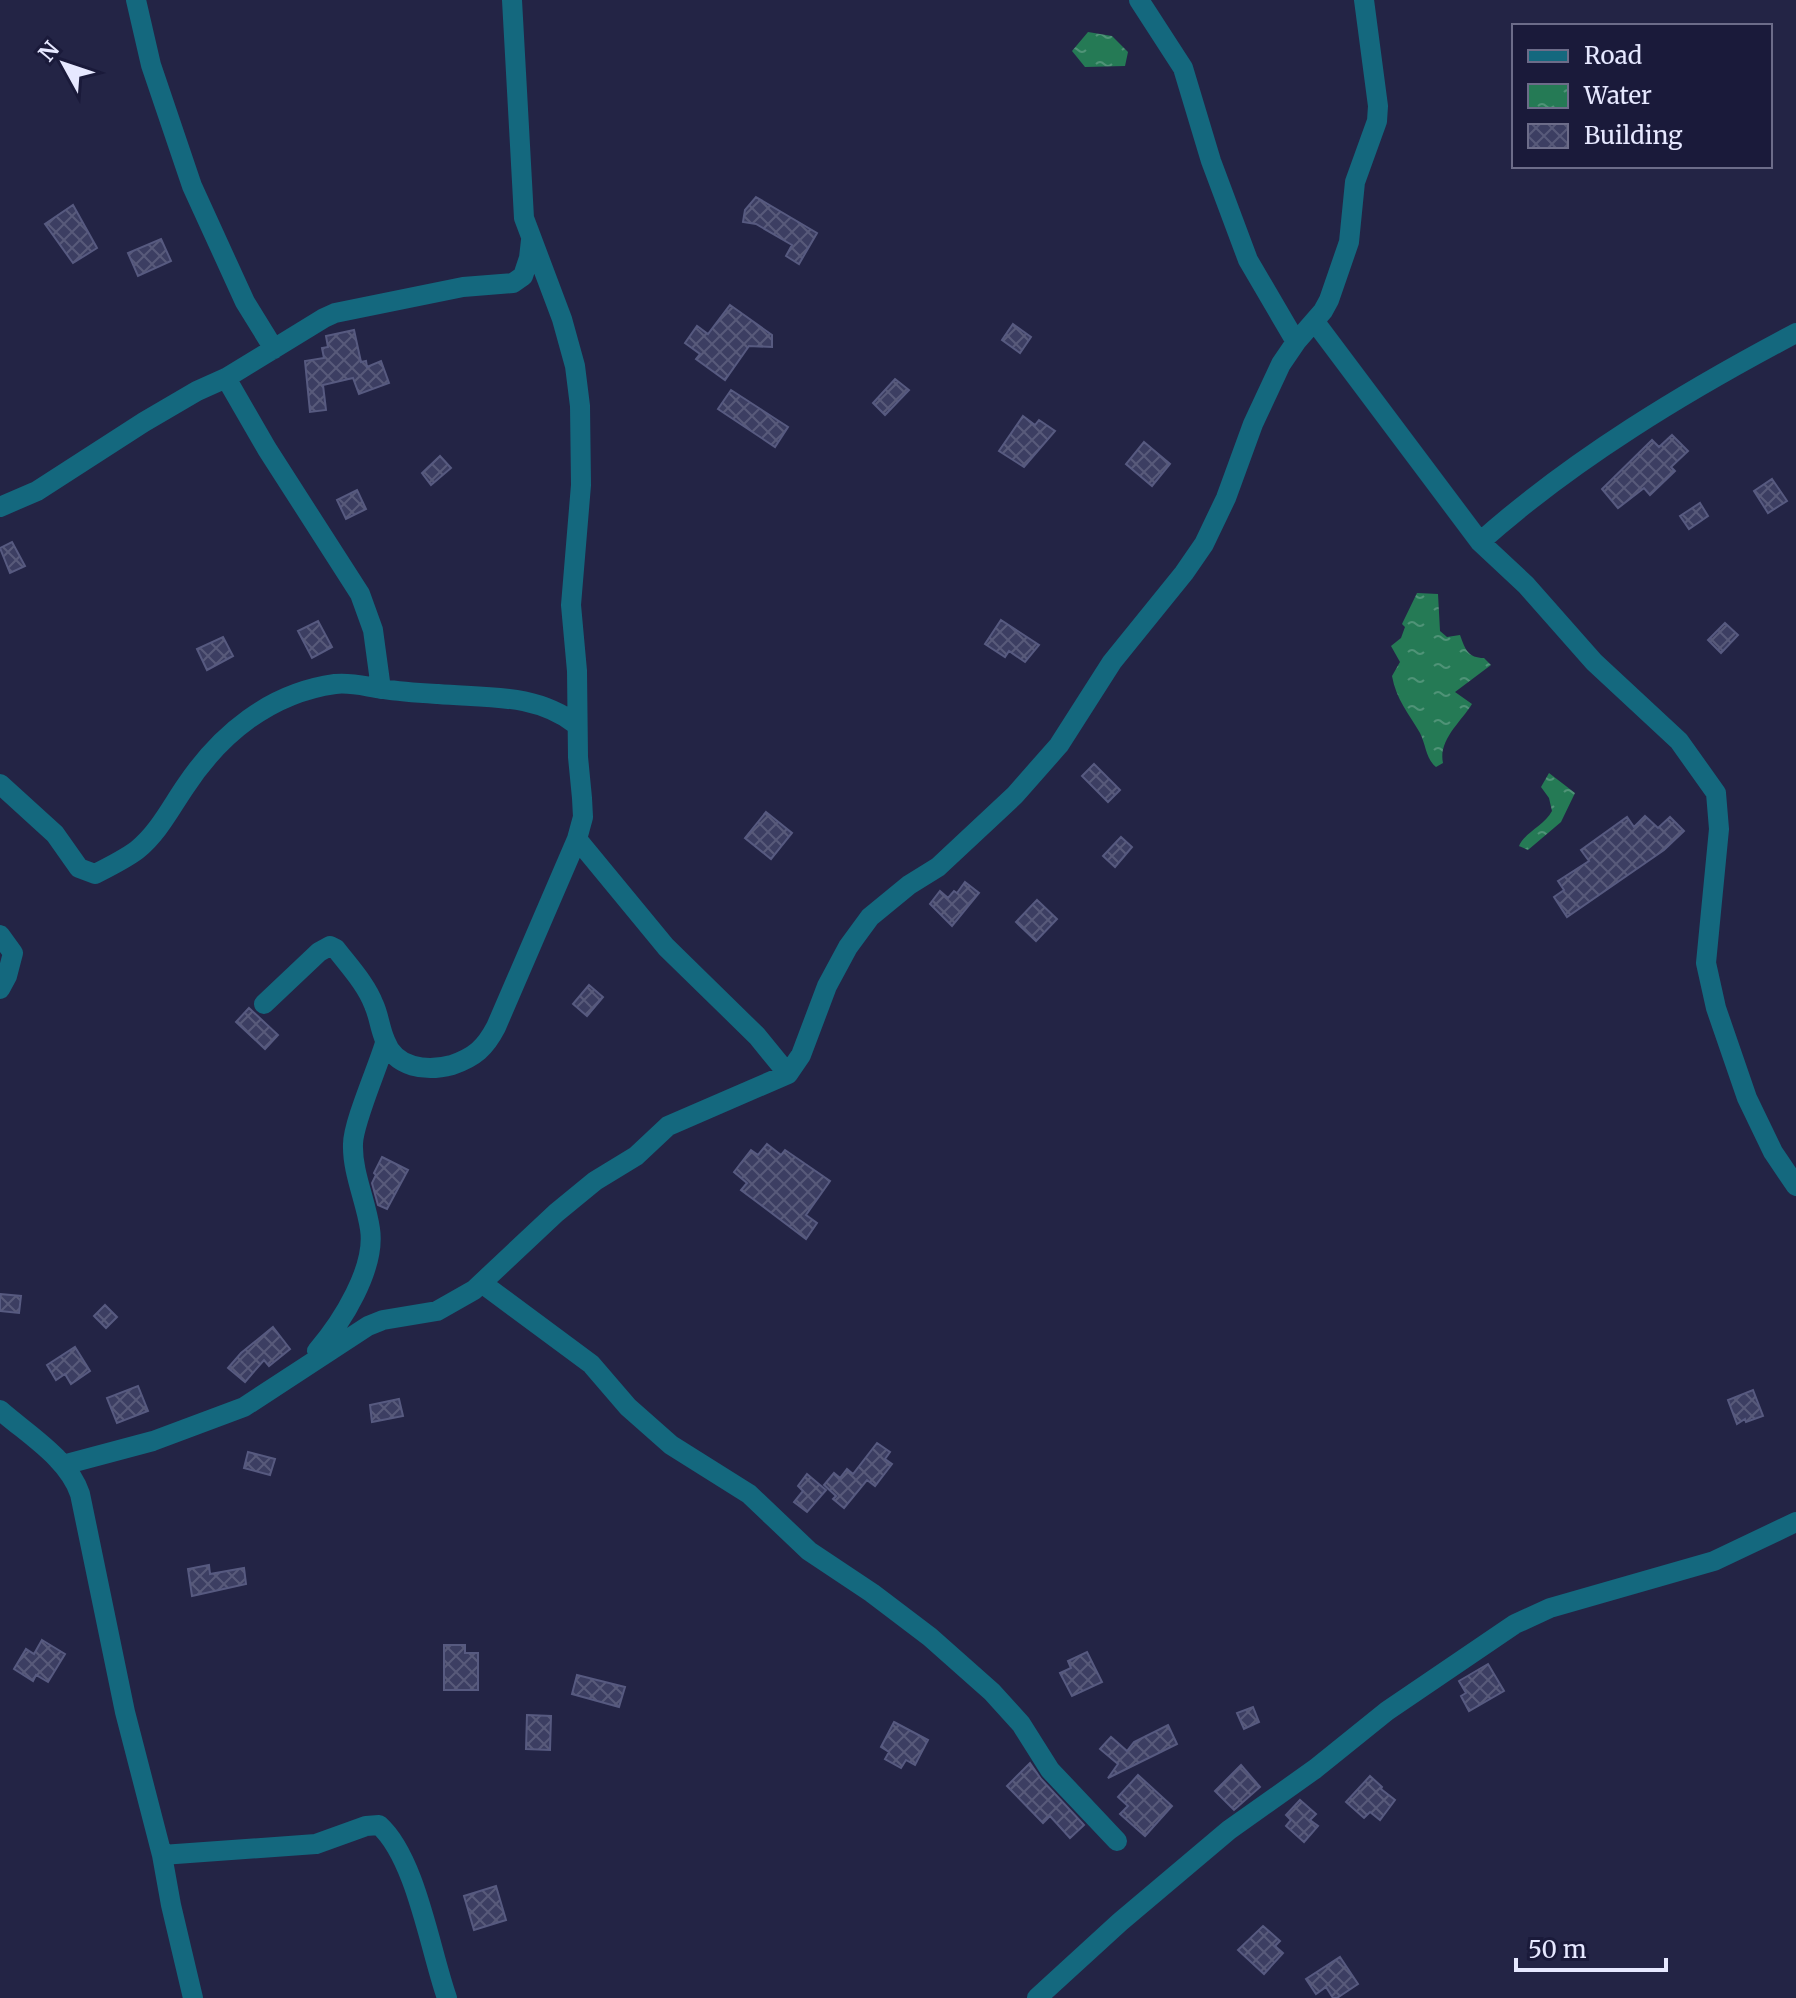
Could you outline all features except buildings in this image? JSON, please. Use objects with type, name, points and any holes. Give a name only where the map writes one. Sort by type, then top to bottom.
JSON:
[{"type":"street","points":[[136,0],[151,65],[192,186],[245,302],[274,349]]},
{"type":"street","points":[[264,1004],[319,952],[330,946],[336,949],[375,1005],[385,1043],[394,1056],[405,1064],[425,1069],[444,1067],[478,1054],[496,1027],[577,839],[583,817],[571,605],[581,485],[580,406],[575,366],[562,319],[524,218],[512,0]]},
{"type":"street","points":[[1139,0],[1183,68],[1211,161],[1248,260],[1296,342]]},
{"type":"street","points":[[63,1465],[194,1428],[244,1407],[368,1326],[383,1320],[437,1311],[483,1284],[556,1213],[595,1181],[636,1156],[668,1126],[788,1074],[801,1055],[827,986],[848,947],[870,917],[909,885],[938,867],[1035,773],[1059,745],[1112,662],[1204,544],[1281,364],[1329,300],[1349,242],[1355,182],[1377,121],[1378,106],[1364,0]]},
{"type":"street","points":[[0,507],[37,491],[144,422],[226,378],[335,313],[463,287],[513,283],[523,276],[531,240]]},
{"type":"street","points":[[1315,322],[1480,542],[1526,585],[1594,662],[1679,741],[1716,793],[1719,829],[1706,963],[1716,1008],[1747,1098],[1773,1152],[1796,1186]]},
{"type":"street","points":[[1480,542],[1517,510],[1659,410],[1718,374],[1796,333]]},
{"type":"street","points":[[226,378],[267,449],[360,594],[373,630],[381,689]]},
{"type":"street","points":[[0,784],[55,834],[79,868],[95,874],[137,850],[163,823],[186,785],[223,738],[274,703],[309,690],[354,683],[381,689],[507,698],[552,707],[577,725]]},
{"type":"street","points":[[577,839],[666,947],[757,1036],[788,1074]]},
{"type":"street","points":[[0,935],[13,953],[12,964],[0,989]]},
{"type":"street","points":[[304,1366],[328,1338],[347,1308],[368,1259],[370,1231],[353,1144],[385,1043]]},
{"type":"street","points":[[483,1284],[591,1364],[628,1407],[671,1445],[749,1494],[809,1551],[872,1593],[941,1646],[992,1692],[1021,1724],[1050,1770],[1117,1841]]},
{"type":"street","points":[[0,1410],[75,1478],[85,1510],[125,1712],[162,1855],[193,1998]]},
{"type":"street","points":[[1037,1998],[1120,1922],[1229,1830],[1315,1769],[1387,1711],[1515,1624],[1550,1608],[1714,1561],[1796,1522]]},
{"type":"street","points":[[162,1855],[316,1844],[366,1826],[379,1825],[396,1846],[409,1874],[447,1998]]},
{"type":"water","points":[[1088,32],[1112,36],[1128,52],[1125,66],[1085,67],[1072,51]]},
{"type":"water","points":[[1417,593],[1438,594],[1440,631],[1447,637],[1460,635],[1468,652],[1484,658],[1491,665],[1455,692],[1472,704],[1447,739],[1443,763],[1436,767],[1400,699],[1392,676],[1400,662],[1391,646],[1401,638],[1405,627],[1402,624]]},
{"type":"water","points":[[1549,773],[1575,793],[1561,822],[1528,850],[1519,846],[1552,811],[1549,798],[1541,787]]}]
